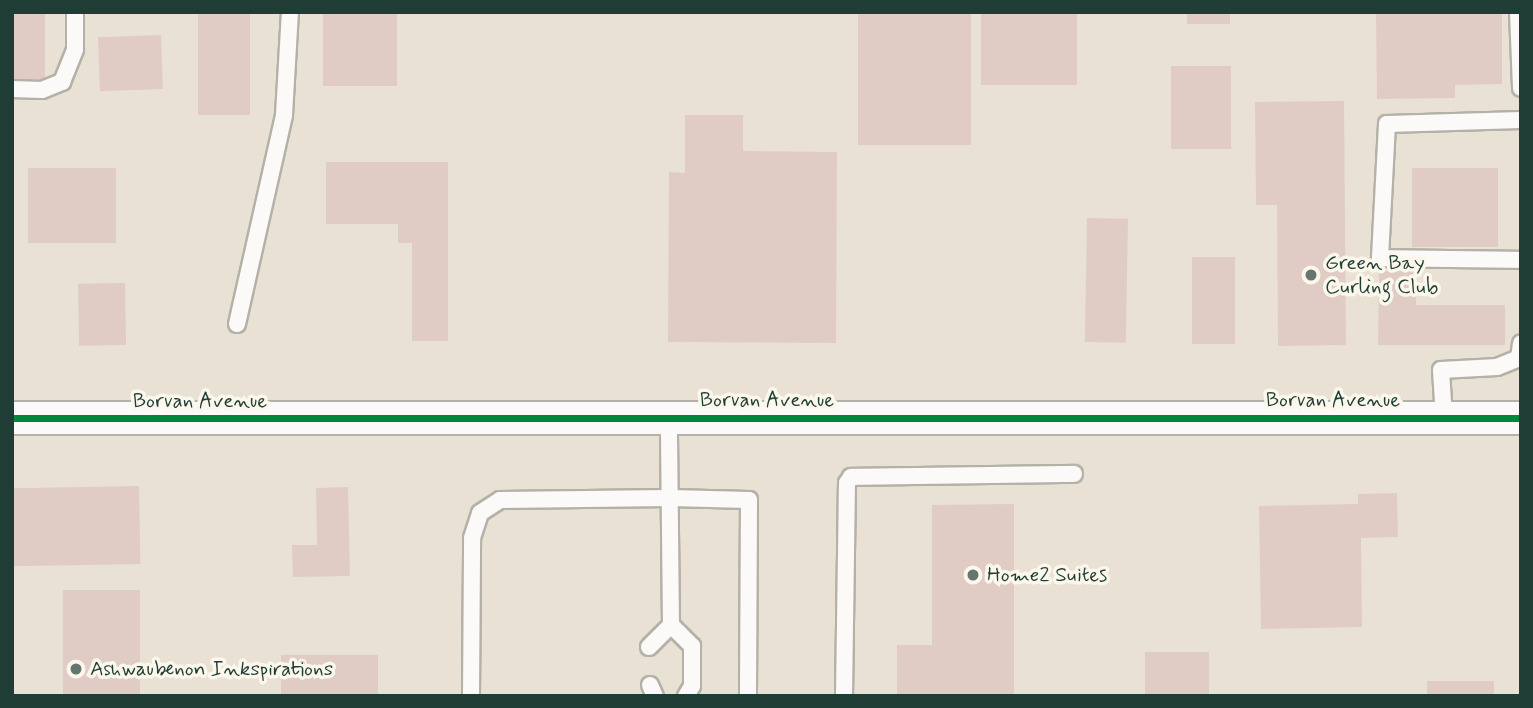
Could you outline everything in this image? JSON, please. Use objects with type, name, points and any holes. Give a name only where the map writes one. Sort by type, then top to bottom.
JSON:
[{"type":"street","name":"Borvan Avenue","points":[[12,418],[1521,418]]},
{"type":"lane","points":[[12,89],[42,90],[62,82],[75,49],[75,12]]},
{"type":"lane","points":[[237,324],[284,115],[290,12]]},
{"type":"lane","points":[[1518,12],[1521,88]]},
{"type":"lane","points":[[1521,120],[1387,124],[1380,258],[1521,260]]},
{"type":"lane","points":[[1444,418],[1441,370],[1497,367],[1519,358],[1521,343]]},
{"type":"lane","points":[[669,418],[671,625],[692,646],[692,686],[687,696]]},
{"type":"lane","points":[[844,696],[847,483],[851,477],[1074,474]]},
{"type":"lane","points":[[471,696],[472,538],[480,513],[500,499],[670,498],[749,500],[748,696]]},
{"type":"lane","points":[[649,647],[671,625]]},
{"type":"building","points":[[12,12],[45,12],[45,82],[12,82]]},
{"type":"building","points":[[198,12],[250,12],[250,115],[198,115]]},
{"type":"building","points":[[323,12],[397,12],[397,86],[323,86]]},
{"type":"building","points":[[858,12],[971,12],[971,145],[858,145]]},
{"type":"building","points":[[981,12],[1077,12],[1077,85],[981,85]]},
{"type":"building","points":[[1187,12],[1230,12],[1230,24],[1187,24]]},
{"type":"building","points":[[1376,12],[1502,12],[1502,84],[1455,85],[1455,98],[1377,99]]},
{"type":"building","points":[[161,35],[163,89],[100,91],[98,37]]},
{"type":"building","points":[[1171,66],[1231,66],[1231,149],[1171,149]]},
{"type":"building","name":"Green Bay Curling Club","points":[[1344,101],[1346,345],[1278,346],[1277,205],[1256,205],[1255,102]]},
{"type":"building","points":[[685,115],[743,115],[743,151],[837,152],[836,343],[668,342],[669,172],[685,173]]},
{"type":"building","points":[[326,162],[448,162],[448,341],[412,341],[412,243],[398,243],[398,224],[326,224]]},
{"type":"building","points":[[28,168],[116,168],[116,243],[28,243]]},
{"type":"building","points":[[1412,168],[1498,168],[1498,247],[1412,247]]},
{"type":"building","points":[[1087,218],[1128,219],[1126,343],[1085,342]]},
{"type":"building","points":[[1192,257],[1235,257],[1235,344],[1192,344]]},
{"type":"building","points":[[1379,271],[1416,271],[1416,305],[1505,305],[1505,345],[1378,345]]},
{"type":"building","points":[[125,283],[126,345],[79,346],[78,284]]},
{"type":"building","points":[[139,486],[140,564],[13,566],[12,488]]},
{"type":"building","points":[[348,487],[350,576],[293,577],[292,545],[317,545],[316,488]]},
{"type":"building","points":[[1397,493],[1398,537],[1361,538],[1362,627],[1261,629],[1259,506],[1358,504],[1358,494]]},
{"type":"building","name":"Home2 Suites","points":[[1014,504],[1014,696],[897,696],[897,645],[932,645],[932,505]]},
{"type":"building","points":[[63,590],[140,590],[140,696],[63,696]]},
{"type":"building","points":[[1145,652],[1209,652],[1209,696],[1145,696]]},
{"type":"building","points":[[281,655],[378,655],[378,696],[281,696]]},
{"type":"building","points":[[1427,681],[1494,681],[1494,696],[1427,696]]},
{"type":"cycle path","points":[[12,418],[1521,418]]},
{"type":"place","name":"Green Bay Curling Club","points":[[1311,275]]},
{"type":"place","name":"Home2 Suites","points":[[973,575]]},
{"type":"place","name":"Ashwaubenon Inkspirations","points":[[76,669]]}]
